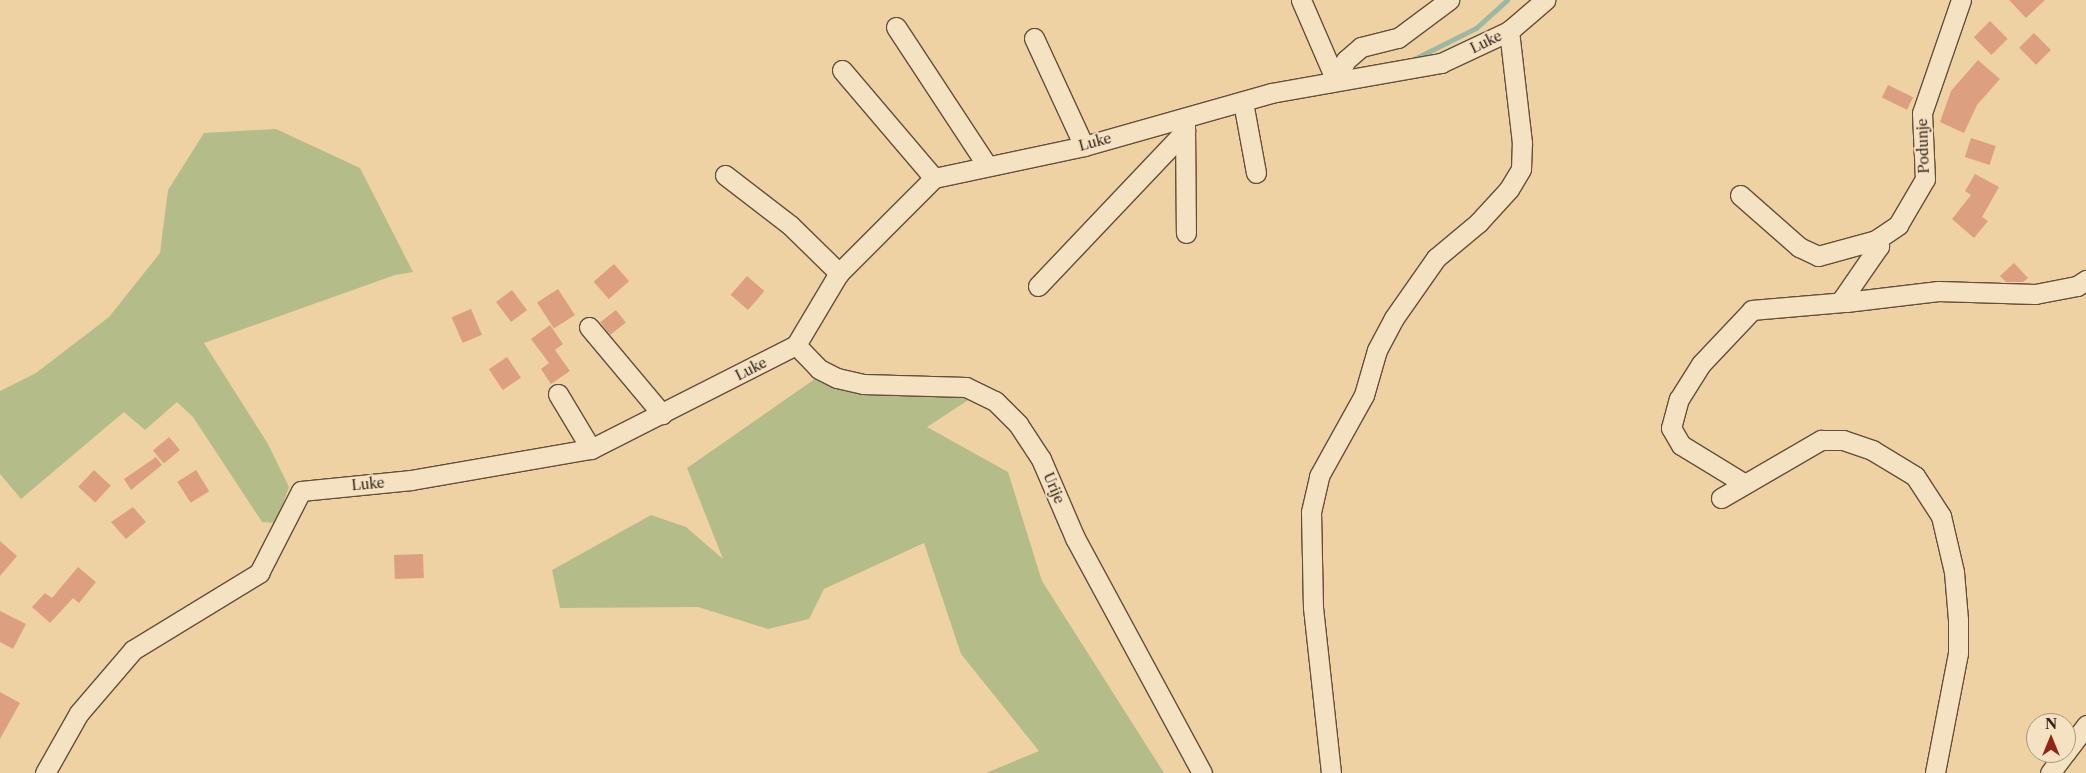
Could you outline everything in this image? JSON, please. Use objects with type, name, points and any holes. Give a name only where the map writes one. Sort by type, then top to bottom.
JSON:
[{"type":"street","points":[[1301,0],[1336,81]]},
{"type":"street","points":[[1336,81],[1346,60],[1361,47],[1398,38],[1449,0]]},
{"type":"street","name":"Luke","points":[[45,773],[79,713],[133,650],[259,573],[300,491],[411,480],[591,449],[796,345],[839,273],[934,178],[986,164],[1084,146],[1185,124],[1243,102],[1336,81],[1441,63],[1509,31],[1545,0]]},
{"type":"street","name":"Podunje","points":[[1740,195],[1800,247],[1818,256],[1876,240],[1898,225],[1925,179],[1922,113],[1961,0]]},
{"type":"street","points":[[896,27],[986,164]]},
{"type":"street","points":[[1331,773],[1313,607],[1311,512],[1319,476],[1358,410],[1377,350],[1394,318],[1436,258],[1478,222],[1510,189],[1521,169],[1522,143],[1509,31]]},
{"type":"street","points":[[1034,38],[1084,146]]},
{"type":"street","points":[[842,70],[934,178]]},
{"type":"street","points":[[1243,102],[1256,173]]},
{"type":"street","points":[[1185,124],[1186,233]]},
{"type":"street","points":[[1038,286],[1185,124]]},
{"type":"street","points":[[725,175],[790,225],[839,273]]},
{"type":"street","points":[[1846,302],[1843,298],[1879,246],[1876,240]]},
{"type":"street","points":[[1745,484],[1681,445],[1671,428],[1679,399],[1701,364],[1752,310],[1846,302],[1938,291],[2035,294],[2077,286],[2086,280]]},
{"type":"street","points":[[589,327],[662,414]]},
{"type":"street","name":"Urije","points":[[796,345],[819,369],[837,378],[863,384],[966,387],[995,401],[1018,424],[1042,459],[1075,538],[1202,773]]},
{"type":"street","points":[[558,394],[591,449]]},
{"type":"street","points":[[1721,498],[1821,440],[1843,440],[1872,450],[1916,476],[1941,516],[1954,572],[1958,620],[1958,653],[1935,773]]},
{"type":"street","points":[[2076,738],[2086,725]]},
{"type":"street","points":[[2050,773],[2058,763]]},
{"type":"green space","points":[[276,129],[360,168],[413,272],[395,275],[204,343],[268,444],[289,487],[276,523],[262,522],[193,417],[177,402],[145,430],[124,412],[21,499],[0,474],[0,391],[36,373],[109,317],[160,253],[168,190],[204,133]]},
{"type":"green space","points":[[822,374],[979,393],[927,427],[1008,472],[1042,581],[1164,773],[986,773],[1039,751],[961,654],[924,543],[824,589],[809,619],[768,629],[698,607],[560,608],[552,570],[651,515],[686,527],[723,559],[687,468]]},
{"type":"building","points":[[2009,0],[2045,0],[2026,18]]},
{"type":"building","points":[[1990,21],[2008,39],[1991,55],[1974,37]]},
{"type":"building","points":[[2034,33],[2051,50],[2036,65],[2019,48]]},
{"type":"building","points":[[1978,60],[2000,79],[1977,105],[1964,133],[1940,122],[1951,91]]},
{"type":"building","points":[[1888,85],[1913,97],[1907,110],[1882,98]]},
{"type":"building","points":[[1971,138],[1996,146],[1990,165],[1965,157]]},
{"type":"building","points":[[1975,174],[1999,187],[1982,217],[1988,221],[1974,238],[1952,219],[1971,195],[1965,191]]},
{"type":"building","points":[[2014,263],[2028,278],[2023,282],[2006,282],[2000,276]]},
{"type":"building","points":[[614,264],[629,281],[609,299],[594,282]]},
{"type":"building","points":[[747,276],[764,291],[748,310],[731,295]]},
{"type":"building","points":[[558,289],[575,315],[554,329],[537,303]]},
{"type":"building","points":[[512,290],[527,310],[511,322],[496,302]]},
{"type":"building","points":[[471,309],[482,335],[463,343],[452,317]]},
{"type":"building","points":[[616,310],[626,323],[610,335],[600,322]]},
{"type":"building","points":[[550,325],[563,344],[555,350],[570,371],[551,384],[541,369],[549,363],[531,339]]},
{"type":"building","points":[[507,357],[521,378],[503,390],[489,369]]},
{"type":"building","points":[[169,437],[180,450],[164,464],[153,450]]},
{"type":"building","points":[[156,457],[162,465],[131,490],[124,479]]},
{"type":"building","points":[[94,470],[111,486],[95,503],[78,487]]},
{"type":"building","points":[[196,470],[209,491],[191,503],[177,482]]},
{"type":"building","points":[[133,507],[146,522],[126,539],[111,522]]},
{"type":"building","points":[[0,541],[17,556],[0,576]]},
{"type":"building","points":[[423,554],[424,578],[395,579],[394,555]]},
{"type":"building","points":[[78,567],[96,582],[79,603],[73,598],[50,623],[32,607],[45,593],[52,598]]},
{"type":"building","points":[[0,611],[26,624],[13,649],[0,642]]},
{"type":"building","points":[[0,692],[20,703],[0,739]]},
{"type":"waterway","points":[[1410,61],[1476,28],[1507,0]]}]
